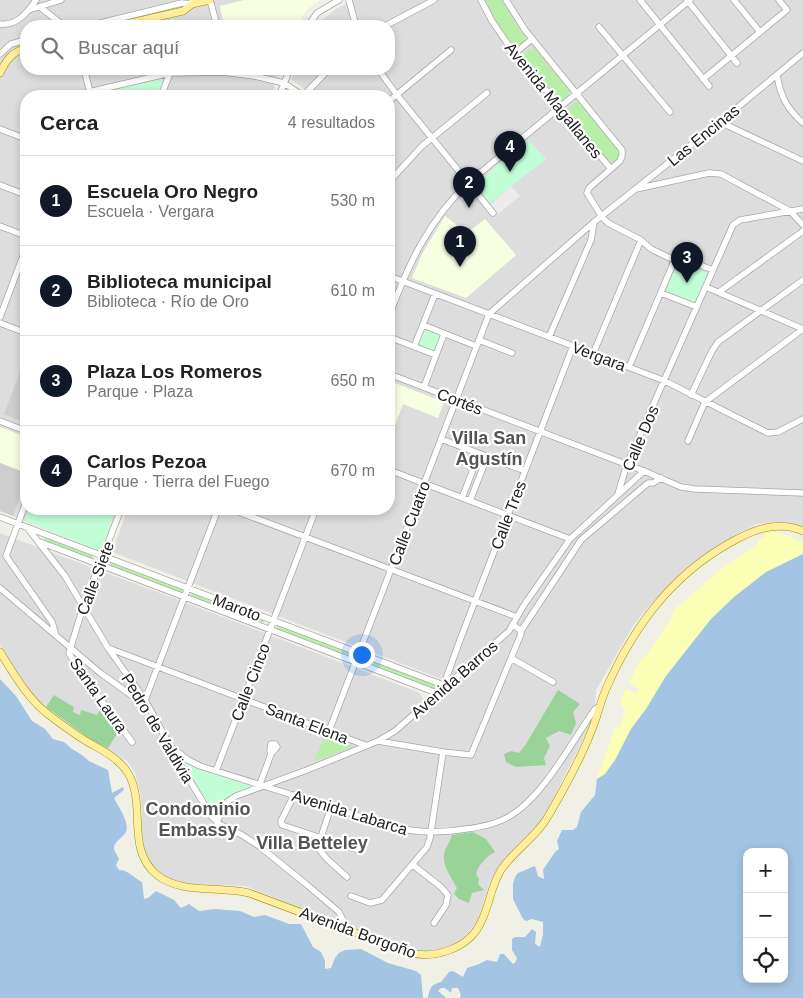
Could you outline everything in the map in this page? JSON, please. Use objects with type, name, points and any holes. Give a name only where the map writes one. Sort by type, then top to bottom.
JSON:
[{"type":"main road","points":[[142,20],[183,10],[192,2],[210,0]]},
{"type":"main road","points":[[0,73],[7,59],[20,51]]},
{"type":"main road","name":"Avenida Borgoño","points":[[0,652],[26,692],[41,708],[76,734],[114,758],[128,773],[137,798],[140,850],[144,861],[156,874],[166,881],[177,885],[249,893],[393,948],[420,955],[435,954],[457,947],[470,937],[480,925],[494,884],[501,870],[511,857],[538,831],[550,814],[591,733],[600,706],[619,663],[645,618],[658,601],[683,577],[719,549],[755,531],[780,525],[803,531]]},
{"type":"street","points":[[0,24],[15,22],[29,10],[36,0]]},
{"type":"street","points":[[29,10],[61,0]]},
{"type":"street","points":[[210,0],[215,20]]},
{"type":"street","points":[[312,20],[317,13],[338,0]]},
{"type":"street","points":[[350,0],[355,20]]},
{"type":"street","points":[[395,20],[434,0]]},
{"type":"street","name":"Avenida Magallanes","points":[[481,0],[499,32],[515,53],[611,169],[622,159],[622,150],[532,39],[506,0]]},
{"type":"street","points":[[640,0],[709,86]]},
{"type":"street","points":[[734,0],[760,32]]},
{"type":"street","points":[[704,80],[787,10],[778,0]]},
{"type":"street","points":[[395,300],[418,248],[430,227],[451,200],[469,182],[689,1],[737,63]]},
{"type":"street","points":[[113,20],[192,2]]},
{"type":"street","points":[[40,7],[56,20]]},
{"type":"street","points":[[599,27],[670,112]]},
{"type":"street","points":[[515,53],[532,39]]},
{"type":"street","points":[[0,54],[11,44],[20,42]]},
{"type":"street","points":[[451,50],[396,95],[494,213]]},
{"type":"street","name":"Las Encinas","points":[[488,314],[594,222],[803,53]]},
{"type":"street","points":[[85,75],[89,90]]},
{"type":"street","points":[[105,90],[162,75]]},
{"type":"street","points":[[164,90],[169,75]]},
{"type":"street","points":[[249,75],[284,83],[294,90]]},
{"type":"street","points":[[281,90],[287,75]]},
{"type":"street","points":[[309,90],[323,75]]},
{"type":"street","points":[[382,75],[393,90]]},
{"type":"street","points":[[777,75],[782,98],[791,111],[803,122]]},
{"type":"street","points":[[395,175],[432,137],[487,93]]},
{"type":"street","points":[[720,122],[803,161]]},
{"type":"street","points":[[0,129],[20,136]]},
{"type":"street","points":[[611,169],[589,188],[587,193],[602,217],[615,227],[641,240],[651,250],[714,270]]},
{"type":"street","points":[[634,190],[708,173],[717,173],[790,211],[803,225]]},
{"type":"street","points":[[0,184],[20,192]]},
{"type":"street","points":[[790,211],[803,208]]},
{"type":"street","name":"Calle Dos","points":[[618,496],[627,464],[714,270],[730,229],[736,222],[790,211]]},
{"type":"street","points":[[549,337],[591,240],[594,222]]},
{"type":"street","points":[[0,226],[20,234]]},
{"type":"street","points":[[719,292],[803,231]]},
{"type":"street","points":[[593,354],[641,240]]},
{"type":"street","points":[[630,367],[675,259]]},
{"type":"street","points":[[0,317],[20,264]]},
{"type":"street","name":"Vergara","points":[[395,278],[665,381],[768,433],[778,432],[803,419]]},
{"type":"street","points":[[691,395],[714,348],[721,340],[803,280]]},
{"type":"street","points":[[706,287],[803,329]]},
{"type":"street","points":[[661,293],[697,307]]},
{"type":"street","points":[[414,347],[435,294]]},
{"type":"street","name":"Calle Cuatro","points":[[329,732],[488,314]]},
{"type":"street","points":[[0,322],[20,330]]},
{"type":"street","points":[[423,326],[444,334],[512,353]]},
{"type":"street","points":[[688,441],[705,402],[803,329]]},
{"type":"street","points":[[424,387],[444,334]]},
{"type":"street","points":[[395,339],[436,355]]},
{"type":"street","name":"Calle Tres","points":[[446,686],[447,676],[474,601],[572,346]]},
{"type":"street","name":"Cortés","points":[[395,376],[687,488],[803,493]]},
{"type":"street","points":[[0,421],[20,429]]},
{"type":"street","points":[[441,439],[525,471]]},
{"type":"street","points":[[462,498],[479,454]]},
{"type":"street","points":[[470,501],[487,457]]},
{"type":"street","name":"Avenida Barros","points":[[217,823],[224,804],[228,800],[262,785],[307,770],[395,731],[509,631],[570,539],[644,471]]},
{"type":"street","points":[[395,472],[570,539]]},
{"type":"street","points":[[378,740],[467,756],[472,753],[521,632],[581,540],[648,483],[653,483],[661,478]]},
{"type":"street","points":[[18,524],[21,515]]},
{"type":"street","name":"Calle Siete","points":[[70,647],[83,607],[119,515]]},
{"type":"street","points":[[145,700],[216,515]]},
{"type":"street","points":[[247,515],[517,617]]},
{"type":"street","name":"Calle Cinco","points":[[216,771],[314,515]]},
{"type":"street","name":"Maroto","points":[[0,517],[446,686]]},
{"type":"street","name":"Santa Laura","points":[[18,524],[6,556],[52,622],[56,635]]},
{"type":"street","name":"Maroto","points":[[27,528],[39,542],[437,693]]},
{"type":"street","name":"Pedro de Valdivia","points":[[39,542],[65,576],[108,648],[145,700],[178,761],[217,823],[259,846],[306,884],[339,912],[344,922],[344,928]]},
{"type":"street","name":"Santa Laura","points":[[0,588],[131,695],[140,700],[145,700]]},
{"type":"street","points":[[513,625],[521,632]]},
{"type":"street","name":"Santa Laura","points":[[70,647],[69,653],[80,672],[132,742]]},
{"type":"street","name":"Santa Elena","points":[[108,648],[365,745]]},
{"type":"street","points":[[511,658],[553,682]]},
{"type":"street","name":"Avenida Labarca","points":[[172,748],[188,760],[216,771],[398,828],[431,833],[457,831],[487,826],[516,812],[532,798],[595,709],[600,706]]},
{"type":"street","points":[[351,896],[370,902],[382,900],[427,847],[431,833],[443,752]]},
{"type":"street","points":[[262,785],[271,754]]},
{"type":"street","points":[[294,795],[281,824],[358,850]]},
{"type":"street","points":[[330,807],[318,848],[347,877]]},
{"type":"street","points":[[413,865],[441,887],[448,895],[446,905],[434,923]]},
{"type":"shaded area","points":[[0,0],[321,0],[309,8],[301,20],[20,20],[20,75],[275,75],[273,90],[20,90],[20,515],[115,515],[100,551],[0,511]]},
{"type":"shaded area","points":[[244,0],[321,0],[309,8],[301,20],[223,20],[220,6]]},
{"type":"shaded area","points":[[353,0],[803,0],[803,527],[786,522],[773,522],[757,524],[735,535],[681,574],[648,607],[633,626],[596,690],[595,711],[587,731],[549,807],[538,825],[514,849],[496,872],[490,882],[477,922],[456,943],[444,949],[425,953],[401,949],[246,886],[190,884],[178,882],[161,874],[145,854],[140,837],[142,814],[140,792],[135,773],[128,762],[90,739],[38,700],[14,669],[0,644],[0,533],[420,693],[427,708],[457,685],[112,552],[126,515],[395,515],[395,90],[307,90],[291,80],[293,75],[395,75],[395,20],[322,20],[336,9]]},
{"type":"shaded area","points":[[483,0],[503,0],[516,24],[526,37],[524,43],[519,47],[509,40],[489,12]]},
{"type":"shaded area","points":[[529,49],[535,49],[570,91],[568,96],[562,100],[557,99],[524,58],[525,52]]},
{"type":"shaded area","points":[[163,76],[166,80],[162,90],[102,90]]},
{"type":"shaded area","points":[[578,100],[620,151],[619,157],[613,162],[606,160],[566,110]]},
{"type":"shaded area","points":[[528,140],[546,159],[490,203],[474,185]]},
{"type":"shaded area","points":[[511,186],[520,196],[498,214],[491,204]]},
{"type":"shaded area","points":[[445,216],[467,233],[485,219],[516,255],[466,298],[412,278],[422,254]]},
{"type":"shaded area","points":[[678,261],[708,273],[695,305],[666,293]]},
{"type":"shaded area","points":[[424,328],[442,335],[435,352],[417,345]]},
{"type":"shaded area","points":[[20,372],[20,420],[4,414]]},
{"type":"shaded area","points":[[395,383],[444,402],[438,418],[403,404],[395,426]]},
{"type":"shaded area","points":[[0,427],[20,435],[20,471],[0,463]]},
{"type":"shaded area","points":[[0,463],[20,471],[20,497],[13,516],[0,511]]},
{"type":"shaded area","points":[[27,515],[115,515],[100,551],[25,521]]},
{"type":"shaded area","points":[[45,537],[93,555],[92,559],[44,540]]},
{"type":"shaded area","points":[[112,562],[185,589],[185,594],[109,565]]},
{"type":"shaded area","points":[[193,593],[263,619],[264,622],[262,624],[190,596]]},
{"type":"shaded area","points":[[279,625],[352,653],[353,656],[350,658],[278,630],[276,627]]},
{"type":"shaded area","points":[[361,656],[438,684],[433,690],[359,661]]},
{"type":"shaded area","points":[[558,690],[580,704],[573,712],[576,723],[571,735],[559,731],[546,738],[550,746],[544,758],[546,765],[516,767],[506,762],[504,754],[511,751],[519,753]]},
{"type":"shaded area","points":[[54,695],[74,707],[73,712],[80,715],[81,710],[97,715],[102,706],[120,729],[108,748],[90,739],[46,707]]},
{"type":"shaded area","points":[[325,735],[354,747],[314,761]]},
{"type":"shaded area","points":[[182,760],[257,787],[242,790],[231,795],[223,803],[216,817]]},
{"type":"shaded area","points":[[473,832],[486,839],[495,852],[486,858],[476,874],[479,879],[478,884],[484,890],[472,893],[469,903],[459,899],[454,894],[457,888],[446,867],[444,854],[452,835]]},
{"type":"sand","points":[[769,531],[803,542],[803,554],[766,572],[734,597],[711,619],[666,676],[631,729],[615,760],[605,774],[597,779],[615,727],[619,728],[625,711],[620,702],[626,689],[637,694],[639,689],[629,683],[641,659],[644,659],[673,615],[672,612],[721,569],[758,544],[757,540],[765,537],[764,533]]},
{"type":"water","points":[[803,554],[803,998],[460,998],[461,995],[458,988],[452,988],[451,993],[445,988],[441,988],[438,991],[446,998],[428,998],[432,987],[441,982],[449,972],[453,971],[463,977],[467,968],[487,960],[497,962],[500,954],[504,954],[513,964],[515,963],[517,958],[512,950],[512,939],[515,937],[525,937],[532,929],[536,932],[535,944],[540,947],[543,922],[532,919],[526,921],[523,919],[513,899],[515,877],[518,873],[535,866],[538,876],[544,879],[543,870],[559,849],[557,841],[562,830],[573,830],[577,827],[581,812],[595,795],[597,779],[605,774],[615,760],[631,729],[666,676],[711,619],[734,597],[766,572]]},
{"type":"water","points":[[0,679],[16,696],[32,721],[45,729],[53,739],[64,742],[89,761],[108,770],[112,793],[123,787],[124,790],[114,798],[125,819],[127,828],[125,834],[114,846],[119,859],[116,865],[119,870],[128,873],[142,882],[144,899],[156,891],[174,900],[181,908],[189,904],[199,911],[215,909],[240,911],[254,917],[265,915],[289,924],[301,924],[313,947],[321,952],[325,961],[325,969],[331,968],[339,953],[345,950],[361,949],[388,963],[416,971],[421,975],[423,998],[0,998]]},
{"type":"place","name":"Carlos Pezoa","points":[[510,172]]},
{"type":"place","name":"Biblioteca municipal","points":[[469,208]]},
{"type":"place","name":"Escuela Oro Negro","points":[[460,267]]},
{"type":"place","name":"Plaza Los Romeros","points":[[687,283]]},
{"type":"district","name":"Villa San Agustín","points":[[489,448]]},
{"type":"district","name":"Condominio Embassy","points":[[198,820]]},
{"type":"district","name":"Villa Betteley","points":[[312,843]]}]
